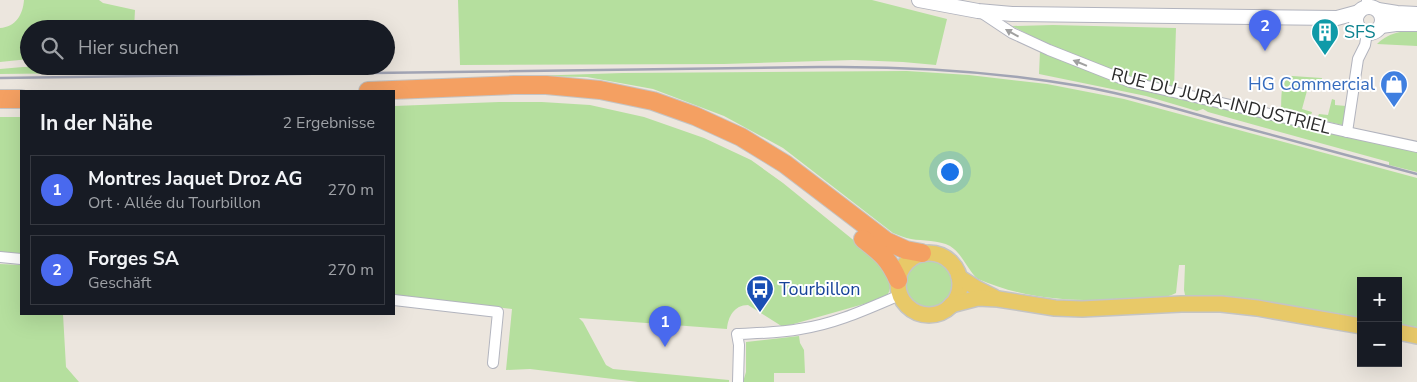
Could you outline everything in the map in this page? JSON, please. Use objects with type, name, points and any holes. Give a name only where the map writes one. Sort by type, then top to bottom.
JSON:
[{"type":"highway","points":[[392,90],[546,85],[600,90],[653,101],[695,116],[741,137],[785,164],[886,241],[906,250],[922,253]]},
{"type":"highway","points":[[395,101],[516,96],[570,97],[627,106],[674,119],[736,147],[777,172],[878,250],[892,266],[899,288]]},
{"type":"highway","points":[[0,99],[20,100]]},
{"type":"highway","points":[[0,110],[20,110]]},
{"type":"main road","points":[[919,0],[978,11],[1012,14],[1337,18],[1368,7],[1397,14],[1417,14]]},
{"type":"main road","points":[[1337,18],[1362,30],[1377,31],[1381,26],[1382,16],[1368,7]]},
{"type":"main road","points":[[1362,30],[1356,19],[1368,7]]},
{"type":"main road","points":[[1381,26],[1417,24]]},
{"type":"main road","points":[[922,253],[936,253],[942,256],[953,264],[959,277],[959,292],[952,305],[938,314],[923,314],[909,308],[904,302],[899,288],[900,272],[908,260],[922,253]]},
{"type":"main road","points":[[959,277],[998,299]]},
{"type":"main road","points":[[952,305],[978,298],[998,299],[1047,307],[1082,309],[1221,304],[1258,308],[1357,325]]},
{"type":"main road","points":[[1402,333],[1417,336]]},
{"type":"street","name":"RUE DU JURA-INDUSTRIEL","points":[[978,11],[1012,33],[1049,50],[1130,82],[1417,147]]},
{"type":"street","points":[[1347,132],[1358,59],[1365,46],[1362,30]]},
{"type":"street","points":[[0,257],[20,259]]},
{"type":"street","points":[[738,382],[739,345],[737,334],[782,331],[816,326],[853,315],[899,288]]},
{"type":"street","points":[[395,300],[498,312],[494,363]]},
{"type":"green space","points":[[24,0],[99,0],[103,3],[135,10],[134,20],[20,20],[20,60],[0,62],[0,28],[10,25],[18,19]]},
{"type":"green space","points":[[458,0],[872,0],[947,19],[936,65],[853,60],[724,64],[460,65]]},
{"type":"green space","points":[[1012,26],[1176,28],[1174,89],[1140,80],[1060,51]]},
{"type":"green space","points":[[1400,32],[1417,32],[1417,46],[1377,44],[1382,39]]},
{"type":"green space","points":[[1040,51],[1131,85],[1417,150],[1417,172],[1389,165],[1389,162],[1208,112],[1203,109],[1197,111],[1146,96],[1039,74]]},
{"type":"green space","points":[[20,67],[20,74],[0,74],[0,69]]},
{"type":"green space","points":[[907,71],[969,75],[1047,84],[1124,99],[1417,178],[1417,327],[1402,325],[1402,277],[1357,277],[1357,318],[1235,299],[1185,295],[1185,265],[1179,265],[1176,293],[1161,298],[1075,300],[1016,292],[978,279],[958,253],[946,244],[909,239],[893,233],[783,148],[724,116],[653,89],[587,77],[530,76],[623,73]]},
{"type":"green space","points":[[1292,76],[1322,78],[1321,89],[1308,87],[1302,109],[1312,112],[1310,119],[1285,113],[1281,110],[1283,86],[1285,81]]},
{"type":"green space","points":[[1332,99],[1335,100],[1335,105],[1346,106],[1344,123],[1342,125],[1317,119],[1319,114],[1328,115]]},
{"type":"green space","points":[[499,102],[590,105],[644,117],[704,138],[751,160],[783,183],[883,264],[890,281],[890,290],[885,298],[783,327],[748,305],[735,309],[727,329],[579,318],[606,365],[613,369],[729,380],[729,382],[638,382],[530,369],[506,370],[512,309],[395,295],[395,106]]},
{"type":"green space","points":[[0,117],[20,117],[20,256],[0,254]]},
{"type":"green space","points":[[928,259],[938,261],[946,266],[951,274],[953,284],[951,294],[946,302],[938,307],[928,309],[918,307],[910,302],[905,294],[903,284],[905,274],[910,266],[918,261]]},
{"type":"green space","points":[[0,264],[20,265],[20,315],[63,315],[66,367],[79,382],[0,382]]},
{"type":"green space","points":[[799,336],[804,350],[805,373],[774,373],[774,382],[743,382],[746,372],[746,342]]},
{"type":"railway","points":[[395,73],[885,67],[983,73],[1080,86],[1117,94],[1417,174]]},
{"type":"railway","points":[[0,78],[224,75]]},
{"type":"place","name":"Forges SA","points":[[1265,51]]},
{"type":"place","name":"SFS","points":[[1325,56]]},
{"type":"place","name":"HG Commercial","points":[[1394,108]]},
{"type":"place","name":"Tourbillon","points":[[760,313]]},
{"type":"place","name":"Montres Jaquet Droz AG","points":[[665,347]]}]
